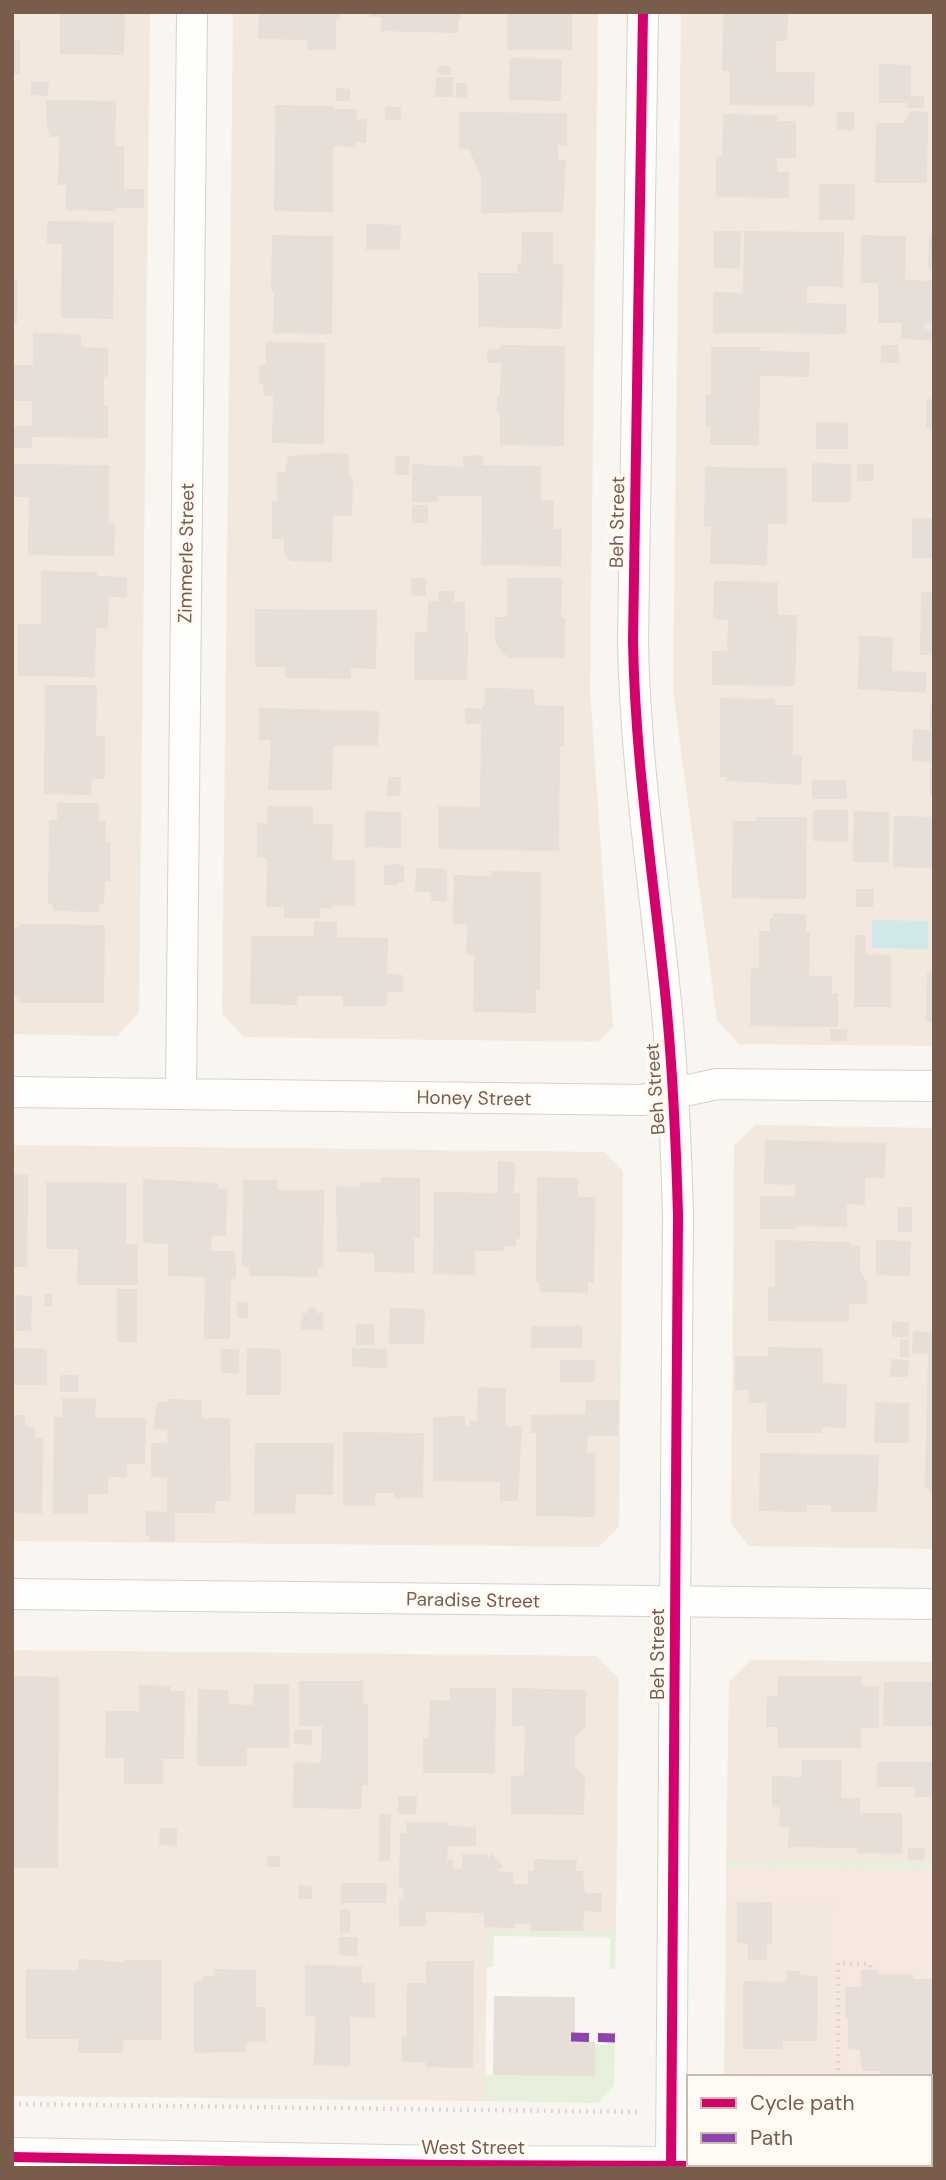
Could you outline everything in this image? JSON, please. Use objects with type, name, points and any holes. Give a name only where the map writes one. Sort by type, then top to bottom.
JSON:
[{"type":"main road","name":"West Street","points":[[12,2157],[444,2166],[687,2165]]},
{"type":"main road","name":"West Street","points":[[802,2166],[934,2167]]},
{"type":"street","name":"Zimmerle Street","points":[[181,1094],[192,12]]},
{"type":"street","name":"Beh Street","points":[[643,12],[634,700],[638,762],[674,1093],[678,1215],[671,2165]]},
{"type":"street","name":"Honey Street","points":[[12,1092],[642,1100],[717,1084],[934,1086]]},
{"type":"street","name":"Paradise Street","points":[[12,1594],[934,1604]]},
{"type":"path","points":[[838,2075],[838,1964],[870,1964],[870,1970]]},
{"type":"path","points":[[12,2104],[671,2112]]},
{"type":"shaded area","points":[[12,12],[150,12],[139,1013],[117,1036],[12,1034]]},
{"type":"shaded area","points":[[233,12],[598,12],[590,689],[613,1027],[598,1042],[244,1037],[222,1014]]},
{"type":"shaded area","points":[[681,12],[934,12],[934,1046],[739,1044],[717,1020],[673,691]]},
{"type":"shaded area","points":[[755,1125],[934,1128],[934,1549],[749,1546],[731,1524],[734,1146]]},
{"type":"shaded area","points":[[12,1145],[604,1152],[623,1171],[619,1527],[599,1547],[12,1541]]},
{"type":"shaded area","points":[[12,1650],[596,1656],[619,1679],[616,1932],[487,1930],[485,2101],[12,2096]]},
{"type":"shaded area","points":[[751,1660],[934,1662],[934,1864],[726,1861],[729,1682]]},
{"type":"shaded area","points":[[726,1861],[934,1864],[934,2108],[932,2075],[831,2075],[833,1901],[726,1900]]},
{"type":"shaded area","points":[[726,1900],[833,1901],[831,2075],[724,2075]]},
{"type":"green space","points":[[726,1861],[934,1864],[934,1870],[726,1867]]},
{"type":"green space","points":[[487,1930],[616,1932],[615,1969],[610,1969],[610,1938],[494,1936],[493,1967],[486,1967]]},
{"type":"green space","points":[[615,2043],[614,2085],[598,2103],[485,2101],[485,2075],[594,2076],[595,2045]]},
{"type":"water","points":[[872,920],[928,921],[928,949],[872,948]]},
{"type":"building","points":[[60,12],[125,12],[124,55],[60,54]]},
{"type":"building","points":[[259,12],[340,12],[340,19],[336,19],[336,50],[307,50],[307,40],[258,39]]},
{"type":"building","points":[[370,12],[461,12],[461,18],[458,33],[381,31],[381,17],[370,17]]},
{"type":"building","points":[[507,12],[572,12],[572,50],[507,50]]},
{"type":"building","points":[[723,12],[788,12],[787,41],[776,41],[776,72],[815,72],[814,106],[730,105],[730,71],[722,71]]},
{"type":"building","points":[[12,40],[20,40],[20,74],[12,74]]},
{"type":"building","points":[[510,58],[562,59],[561,101],[509,100]]},
{"type":"building","points":[[879,64],[911,65],[911,96],[924,96],[924,108],[907,108],[908,103],[879,103]]},
{"type":"building","points":[[438,66],[451,66],[451,75],[438,74]]},
{"type":"building","points":[[436,77],[453,77],[453,97],[435,97]]},
{"type":"building","points":[[31,82],[49,82],[48,96],[31,95]]},
{"type":"building","points":[[456,83],[467,83],[467,98],[456,98]]},
{"type":"building","points":[[336,88],[350,89],[350,101],[336,101]]},
{"type":"building","points":[[46,100],[116,101],[115,146],[124,146],[124,189],[144,189],[144,208],[115,208],[115,211],[66,210],[66,185],[58,185],[59,137],[50,137]]},
{"type":"building","points":[[275,105],[357,109],[357,119],[367,119],[366,143],[356,142],[356,147],[333,146],[333,212],[274,211]]},
{"type":"building","points":[[385,107],[401,107],[401,120],[385,120]]},
{"type":"building","points":[[911,111],[928,112],[927,183],[875,183],[876,123],[903,123]]},
{"type":"building","points":[[459,112],[567,113],[567,146],[558,145],[558,160],[566,160],[563,212],[481,213],[481,177],[469,149],[459,148]]},
{"type":"building","points":[[837,112],[854,112],[854,130],[837,130]]},
{"type":"building","points":[[723,114],[778,115],[777,121],[796,121],[796,158],[777,158],[777,172],[789,172],[789,198],[716,197],[716,157],[722,157]]},
{"type":"building","points":[[819,184],[855,184],[855,220],[819,220]]},
{"type":"building","points":[[47,221],[114,222],[113,319],[61,318],[62,244],[47,244]]},
{"type":"building","points":[[366,224],[401,225],[400,250],[366,250]]},
{"type":"building","points":[[714,231],[741,231],[740,269],[714,268]]},
{"type":"building","points":[[744,231],[844,232],[843,287],[807,286],[807,303],[846,304],[846,334],[713,333],[713,292],[743,293]]},
{"type":"building","points":[[522,232],[553,232],[553,264],[563,264],[562,329],[478,327],[478,273],[518,273]]},
{"type":"building","points":[[929,233],[934,234],[934,269],[928,269]]},
{"type":"building","points":[[272,235],[333,236],[332,334],[273,333]]},
{"type":"building","points":[[861,235],[906,236],[905,280],[934,281],[934,324],[925,323],[924,329],[932,329],[932,341],[901,338],[902,323],[878,323],[878,283],[861,283]]},
{"type":"building","points":[[12,281],[18,281],[17,325],[12,325]]},
{"type":"building","points":[[33,333],[81,334],[81,347],[108,348],[104,406],[108,406],[108,438],[32,437],[32,448],[12,448],[12,426],[32,426],[32,401],[12,401],[12,365],[33,365]]},
{"type":"building","points":[[266,342],[325,343],[324,444],[272,443],[273,396],[264,396],[263,384],[259,384],[259,365],[266,365]]},
{"type":"building","points":[[501,345],[565,346],[564,446],[500,445],[497,396],[500,396],[501,363],[487,363],[487,350],[500,349]]},
{"type":"building","points":[[881,345],[898,345],[899,363],[881,363]]},
{"type":"building","points":[[711,347],[760,347],[760,351],[810,352],[809,377],[760,376],[759,445],[710,445],[711,427],[706,426],[706,395],[711,395]]},
{"type":"building","points":[[926,399],[934,399],[934,429],[926,429]]},
{"type":"building","points":[[816,422],[848,423],[848,449],[816,449]]},
{"type":"building","points":[[349,454],[349,477],[353,477],[352,516],[333,516],[332,562],[291,561],[284,553],[284,539],[272,539],[272,501],[277,501],[277,472],[285,472],[288,456]]},
{"type":"building","points":[[483,455],[483,465],[541,466],[541,500],[554,501],[554,529],[562,529],[561,566],[481,565],[482,496],[438,496],[438,502],[412,502],[412,464],[463,467],[463,456]]},
{"type":"building","points":[[395,456],[410,456],[409,475],[395,475]]},
{"type":"building","points":[[812,463],[851,464],[851,502],[812,502]]},
{"type":"building","points":[[12,464],[109,465],[109,523],[115,523],[114,556],[28,555],[29,497],[12,497]]},
{"type":"building","points":[[857,464],[874,464],[874,481],[857,481]]},
{"type":"building","points":[[705,467],[787,468],[787,524],[768,524],[767,565],[710,564],[711,527],[704,527]]},
{"type":"building","points":[[412,505],[428,505],[428,523],[412,523]]},
{"type":"building","points":[[912,518],[934,518],[934,558],[912,558]]},
{"type":"building","points":[[41,571],[97,572],[97,576],[127,577],[127,597],[109,597],[108,629],[96,628],[95,677],[18,676],[18,624],[41,624]]},
{"type":"building","points":[[411,578],[426,578],[426,596],[411,595]]},
{"type":"building","points":[[507,578],[562,578],[561,617],[565,618],[565,658],[508,658],[508,655],[503,655],[495,642],[495,617],[507,617]]},
{"type":"building","points":[[714,581],[778,582],[778,615],[797,615],[795,686],[712,685],[712,651],[727,651],[728,620],[713,619]]},
{"type":"building","points":[[438,591],[455,591],[454,602],[465,602],[465,632],[468,632],[467,680],[414,680],[415,632],[427,632],[428,601],[438,601]]},
{"type":"building","points":[[921,592],[934,593],[934,655],[920,655]]},
{"type":"building","points":[[255,609],[377,610],[376,669],[351,668],[351,679],[285,678],[285,667],[255,667]]},
{"type":"building","points":[[859,636],[893,637],[892,671],[926,672],[926,693],[858,689]]},
{"type":"building","points":[[45,685],[97,685],[96,736],[105,736],[105,779],[92,779],[91,795],[44,794]]},
{"type":"building","points":[[485,688],[534,689],[534,705],[564,706],[564,746],[560,746],[559,851],[438,849],[438,806],[480,807],[481,724],[465,724],[465,708],[482,709],[482,705],[485,705]]},
{"type":"building","points":[[720,698],[775,699],[775,705],[793,705],[793,755],[802,755],[802,785],[726,781],[727,777],[720,777]]},
{"type":"building","points":[[930,705],[934,705],[934,796],[930,796],[930,762],[912,761],[913,729],[930,730]]},
{"type":"building","points":[[259,708],[379,711],[378,746],[333,746],[332,790],[268,790],[271,740],[259,740]]},
{"type":"building","points":[[388,777],[401,777],[400,796],[387,796]]},
{"type":"building","points":[[812,780],[846,780],[847,799],[812,799]]},
{"type":"building","points":[[57,803],[99,803],[99,821],[106,821],[105,842],[110,842],[110,881],[105,881],[104,905],[99,904],[99,912],[53,911],[52,904],[48,904],[49,820],[57,820]]},
{"type":"building","points":[[267,806],[313,806],[313,824],[333,824],[332,860],[355,860],[355,906],[332,905],[331,909],[320,908],[320,918],[284,918],[284,907],[266,907],[267,858],[257,857],[257,823],[267,823]]},
{"type":"building","points":[[813,810],[848,810],[848,842],[813,841]]},
{"type":"building","points":[[365,811],[401,812],[401,848],[365,847]]},
{"type":"building","points":[[854,811],[889,812],[889,862],[853,862]]},
{"type":"building","points":[[894,816],[934,817],[934,868],[893,867]]},
{"type":"building","points":[[756,817],[807,817],[806,899],[732,898],[733,821],[756,821]]},
{"type":"building","points":[[384,865],[404,866],[404,882],[384,885]]},
{"type":"building","points":[[416,868],[447,869],[447,901],[431,901],[431,892],[415,892]]},
{"type":"building","points":[[491,871],[541,872],[540,990],[536,990],[536,1013],[473,1012],[474,954],[466,954],[467,924],[453,925],[454,875],[492,876]]},
{"type":"building","points":[[856,889],[874,889],[873,907],[856,907]]},
{"type":"building","points":[[773,913],[806,914],[806,932],[810,932],[809,976],[832,976],[832,994],[838,993],[838,1027],[750,1026],[751,968],[759,968],[759,931],[770,931],[770,918],[773,918]]},
{"type":"building","points":[[314,921],[337,922],[337,937],[388,938],[387,974],[403,975],[403,992],[387,992],[387,1006],[343,1006],[343,996],[297,996],[297,1005],[250,1004],[251,936],[314,936]]},
{"type":"building","points":[[20,924],[105,925],[104,1003],[20,1003],[19,997],[12,996],[12,927],[20,927]]},
{"type":"building","points":[[855,935],[866,935],[866,954],[891,955],[891,1007],[854,1007]]},
{"type":"building","points":[[927,973],[934,973],[934,1022],[926,1022]]},
{"type":"building","points":[[830,1029],[847,1029],[847,1041],[830,1041]]},
{"type":"building","points":[[765,1140],[886,1143],[885,1178],[865,1178],[865,1205],[847,1204],[847,1227],[795,1226],[795,1229],[760,1229],[760,1196],[795,1196],[795,1185],[764,1184]]},
{"type":"building","points":[[498,1161],[515,1162],[514,1193],[520,1193],[520,1239],[516,1239],[516,1247],[504,1246],[503,1251],[475,1251],[475,1275],[433,1274],[434,1192],[498,1193]]},
{"type":"building","points":[[12,1174],[28,1175],[27,1267],[12,1267]]},
{"type":"building","points":[[381,1177],[420,1178],[420,1238],[414,1238],[414,1273],[374,1272],[374,1253],[337,1252],[336,1186],[359,1187],[359,1182],[381,1182]]},
{"type":"building","points":[[537,1177],[578,1178],[578,1197],[595,1197],[594,1283],[588,1282],[588,1293],[540,1292],[539,1282],[536,1282]]},
{"type":"building","points":[[143,1179],[218,1183],[218,1189],[227,1189],[226,1236],[212,1236],[211,1251],[235,1251],[236,1279],[231,1279],[230,1339],[204,1339],[205,1277],[168,1276],[168,1244],[143,1243]]},
{"type":"building","points":[[243,1180],[277,1180],[277,1190],[324,1190],[323,1267],[318,1267],[318,1277],[249,1276],[249,1267],[242,1266]]},
{"type":"building","points":[[46,1182],[126,1183],[126,1244],[138,1244],[138,1285],[77,1285],[78,1249],[46,1249]]},
{"type":"building","points":[[898,1207],[912,1207],[912,1232],[898,1232]]},
{"type":"building","points":[[775,1240],[851,1242],[850,1245],[860,1246],[860,1269],[867,1283],[867,1304],[849,1304],[849,1322],[768,1321],[768,1287],[775,1287]]},
{"type":"building","points":[[876,1240],[911,1241],[910,1276],[876,1275]]},
{"type":"building","points":[[117,1289],[137,1289],[137,1342],[117,1342]]},
{"type":"building","points":[[45,1294],[52,1294],[52,1306],[44,1306]]},
{"type":"building","points":[[15,1295],[32,1296],[31,1331],[15,1331]]},
{"type":"building","points":[[237,1302],[248,1302],[248,1318],[237,1318]]},
{"type":"building","points":[[308,1308],[316,1308],[316,1313],[323,1313],[323,1330],[301,1330],[302,1313],[308,1313]]},
{"type":"building","points":[[390,1308],[425,1309],[424,1344],[389,1344]]},
{"type":"building","points":[[892,1321],[909,1322],[909,1337],[892,1337]]},
{"type":"building","points":[[356,1324],[374,1324],[374,1345],[356,1345]]},
{"type":"building","points":[[531,1326],[582,1326],[582,1348],[531,1348]]},
{"type":"building","points":[[913,1331],[934,1332],[934,1495],[925,1486],[928,1354],[912,1354]]},
{"type":"building","points":[[900,1339],[909,1340],[909,1357],[900,1357]]},
{"type":"building","points":[[768,1347],[823,1348],[823,1383],[847,1384],[846,1428],[822,1427],[822,1433],[766,1433],[767,1403],[749,1403],[749,1390],[735,1390],[735,1356],[768,1356]]},
{"type":"building","points":[[12,1348],[47,1349],[47,1385],[12,1385]]},
{"type":"building","points":[[247,1348],[281,1349],[281,1395],[246,1395]]},
{"type":"building","points":[[352,1348],[387,1349],[387,1368],[352,1367]]},
{"type":"building","points":[[221,1349],[239,1349],[239,1373],[221,1373]]},
{"type":"building","points":[[891,1359],[909,1360],[908,1377],[890,1377]]},
{"type":"building","points":[[560,1360],[595,1360],[595,1382],[560,1382]]},
{"type":"building","points":[[60,1375],[78,1375],[78,1392],[60,1392]]},
{"type":"building","points":[[478,1387],[506,1388],[506,1426],[522,1426],[518,1501],[500,1501],[500,1482],[433,1481],[433,1417],[465,1416],[465,1426],[469,1426],[470,1421],[477,1421]]},
{"type":"building","points":[[62,1398],[96,1398],[95,1418],[146,1418],[145,1464],[127,1464],[127,1477],[108,1477],[108,1494],[88,1494],[88,1514],[53,1514],[54,1417],[62,1417]]},
{"type":"building","points":[[168,1399],[202,1400],[202,1418],[230,1418],[230,1501],[215,1501],[215,1513],[175,1513],[175,1542],[150,1541],[150,1536],[146,1536],[146,1511],[167,1512],[167,1478],[151,1477],[151,1443],[167,1443],[168,1430],[153,1429],[157,1402],[167,1402]]},
{"type":"building","points":[[586,1400],[619,1400],[618,1436],[588,1436],[587,1453],[595,1453],[595,1517],[536,1516],[536,1433],[531,1433],[531,1415],[585,1414]]},
{"type":"building","points":[[875,1402],[909,1403],[909,1443],[874,1443]]},
{"type":"building","points":[[12,1415],[25,1415],[25,1426],[35,1427],[35,1438],[43,1438],[42,1514],[12,1513]]},
{"type":"building","points":[[343,1432],[424,1433],[423,1498],[394,1498],[394,1493],[375,1493],[375,1506],[343,1506]]},
{"type":"building","points":[[255,1443],[334,1443],[333,1495],[296,1494],[295,1514],[254,1514]]},
{"type":"building","points":[[760,1453],[879,1455],[877,1512],[831,1512],[831,1505],[807,1505],[807,1512],[759,1511]]},
{"type":"building","points":[[12,1676],[59,1677],[58,1868],[12,1868]]},
{"type":"building","points":[[778,1676],[862,1676],[862,1686],[879,1686],[879,1728],[861,1728],[861,1748],[778,1748],[778,1727],[766,1727],[767,1696],[778,1696]]},
{"type":"building","points":[[299,1681],[363,1681],[363,1704],[368,1704],[368,1785],[362,1785],[362,1809],[293,1808],[294,1762],[321,1763],[322,1726],[299,1726]]},
{"type":"building","points":[[884,1682],[934,1682],[934,1726],[883,1726]]},
{"type":"building","points":[[254,1684],[289,1684],[289,1748],[247,1748],[247,1766],[197,1766],[198,1689],[228,1690],[229,1704],[253,1705]]},
{"type":"building","points":[[139,1685],[171,1686],[170,1691],[185,1691],[184,1759],[163,1759],[163,1784],[124,1784],[124,1758],[105,1758],[106,1711],[139,1711]]},
{"type":"building","points":[[450,1688],[496,1688],[495,1773],[423,1773],[423,1738],[429,1737],[430,1700],[450,1701]]},
{"type":"building","points":[[512,1688],[586,1690],[586,1727],[575,1737],[575,1767],[585,1776],[584,1815],[511,1814],[511,1776],[524,1775],[525,1726],[512,1726]]},
{"type":"building","points":[[294,1730],[312,1730],[312,1745],[294,1744]]},
{"type":"building","points":[[802,1760],[842,1760],[841,1798],[860,1798],[860,1813],[902,1813],[902,1854],[857,1853],[857,1848],[788,1847],[789,1827],[779,1827],[780,1807],[772,1807],[772,1776],[802,1777]]},
{"type":"building","points":[[877,1762],[934,1762],[934,1797],[915,1797],[915,1787],[877,1787]]},
{"type":"building","points":[[398,1796],[417,1796],[416,1814],[398,1814]]},
{"type":"building","points":[[379,1814],[391,1814],[390,1861],[379,1861]]},
{"type":"building","points":[[406,1822],[448,1822],[448,1826],[476,1827],[476,1846],[448,1846],[447,1860],[453,1860],[453,1869],[462,1869],[462,1854],[487,1854],[487,1859],[492,1854],[503,1866],[498,1871],[513,1872],[513,1884],[528,1884],[528,1871],[534,1871],[534,1859],[577,1860],[576,1871],[583,1871],[585,1893],[602,1893],[602,1912],[584,1911],[583,1931],[531,1931],[531,1924],[515,1924],[515,1928],[484,1927],[484,1913],[426,1912],[426,1926],[399,1926],[399,1899],[403,1899],[403,1888],[399,1888],[400,1833],[406,1833]]},
{"type":"building","points":[[160,1828],[177,1828],[177,1846],[159,1845]]},
{"type":"building","points":[[908,1848],[925,1848],[924,1860],[908,1860]]},
{"type":"building","points":[[267,1856],[280,1856],[280,1867],[267,1867]]},
{"type":"building","points":[[341,1883],[387,1883],[386,1903],[341,1903]]},
{"type":"building","points":[[299,1885],[312,1886],[312,1899],[298,1899]]},
{"type":"building","points":[[737,1902],[772,1902],[772,1944],[767,1944],[767,1960],[748,1960],[748,1944],[737,1943]]},
{"type":"building","points":[[340,1910],[350,1910],[350,1933],[340,1933]]},
{"type":"building","points":[[339,1937],[358,1937],[357,1956],[339,1955]]},
{"type":"building","points":[[79,1959],[124,1962],[162,1960],[162,2040],[123,2040],[123,2053],[78,2053],[78,2039],[26,2039],[26,1969],[78,1970]]},
{"type":"building","points":[[426,1961],[474,1961],[473,2068],[425,2067],[426,2062],[402,2062],[402,2036],[406,2036],[407,1983],[426,1983]]},
{"type":"building","points":[[305,1965],[362,1966],[362,1983],[375,1983],[375,2018],[350,2017],[350,2066],[314,2065],[315,2017],[305,2016]]},
{"type":"building","points":[[213,1969],[256,1970],[256,2007],[266,2007],[266,2042],[249,2042],[249,2045],[245,2045],[246,2052],[194,2053],[194,1982],[202,1982],[202,1976],[214,1976]]},
{"type":"building","points":[[861,1970],[879,1970],[879,1974],[913,1974],[913,1979],[932,1979],[934,2079],[932,2075],[879,2075],[879,2071],[862,2071],[860,2050],[848,2049],[848,2019],[845,2019],[845,1987],[861,1987]]},
{"type":"building","points":[[787,1971],[818,1976],[817,2041],[783,2041],[783,2049],[743,2049],[743,1981],[786,1982]]},
{"type":"building","points":[[494,1996],[575,1997],[575,2037],[570,2036],[571,2042],[595,2042],[595,2076],[493,2075]]},
{"type":"marked path","points":[[571,2037],[615,2038]]},
{"type":"cycle path","points":[[643,12],[634,686],[671,1055],[678,1215],[671,2165]]},
{"type":"cycle path","points":[[12,2157],[444,2165],[687,2166]]},
{"type":"cycle path","points":[[689,2166],[934,2167]]}]
